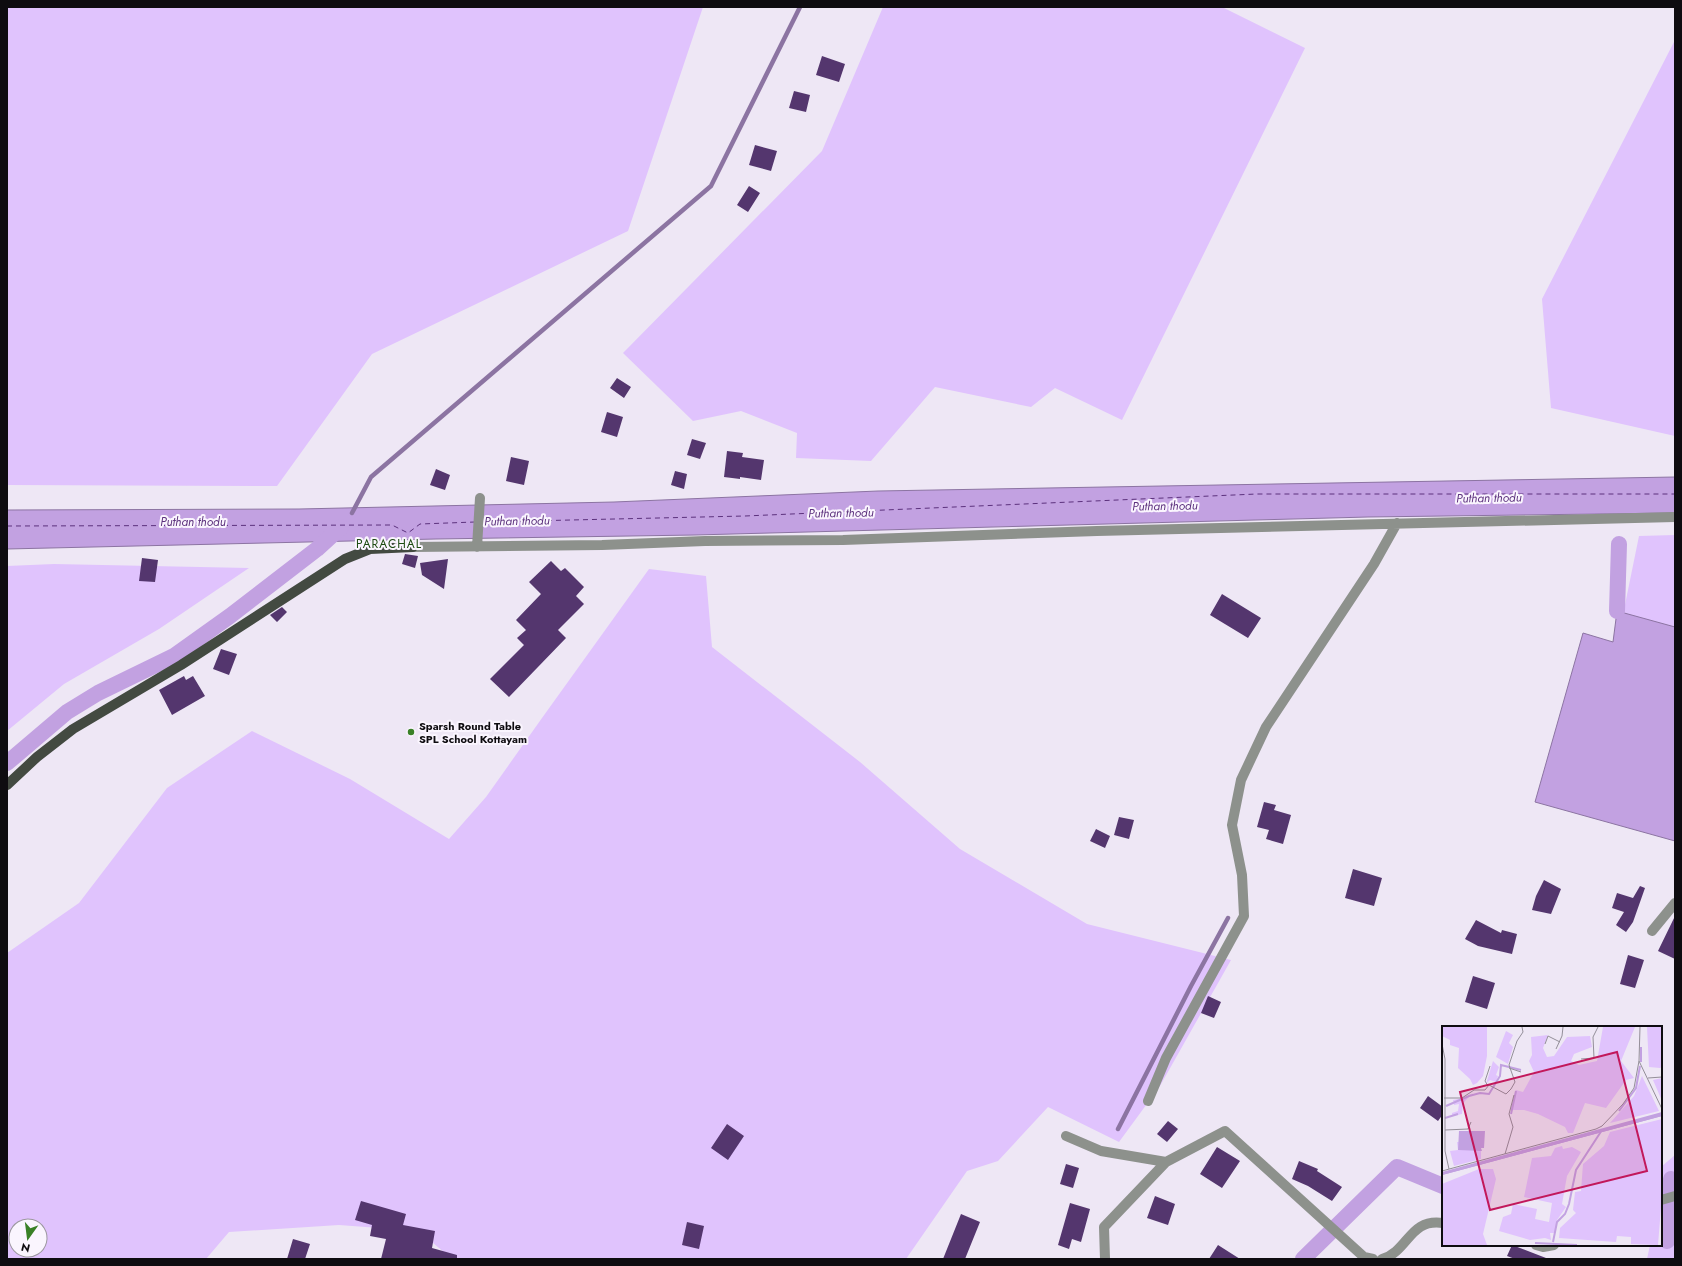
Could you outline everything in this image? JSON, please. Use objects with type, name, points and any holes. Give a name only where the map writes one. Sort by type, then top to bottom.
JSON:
[{"type":"main road","points":[[7,785],[37,757],[73,729],[181,665],[345,559],[370,549],[413,547]]},
{"type":"street","points":[[477,546],[480,498]]},
{"type":"street","points":[[413,547],[705,541],[843,540],[1097,531],[1675,517]]},
{"type":"street","points":[[1148,1101],[1166,1058],[1244,916],[1242,875],[1232,825],[1241,780],[1266,727],[1374,564],[1397,523]]},
{"type":"street","points":[[1652,931],[1675,903]]},
{"type":"street","points":[[1105,1259],[1104,1227],[1166,1162],[1225,1131],[1364,1257],[1373,1259]]},
{"type":"street","points":[[1066,1136],[1101,1151],[1166,1162]]},
{"type":"street","points":[[1662,1200],[1675,1196]]},
{"type":"street","points":[[1382,1259],[1394,1257],[1420,1226],[1432,1221],[1442,1223]]},
{"type":"street","points":[[1538,1246],[1543,1248],[1550,1246]]},
{"type":"shaded area","points":[[7,7],[703,7],[628,231],[372,354],[277,486],[7,485]]},
{"type":"shaded area","points":[[883,7],[1222,7],[1305,48],[1122,420],[1055,388],[1031,407],[935,387],[871,461],[796,458],[797,433],[741,411],[693,421],[623,353],[822,151]]},
{"type":"shaded area","points":[[1675,40],[1675,436],[1551,408],[1542,299]]},
{"type":"shaded area","points":[[1675,535],[1675,714],[1607,693],[1639,536]]},
{"type":"shaded area","points":[[54,564],[249,568],[159,629],[64,684],[7,731],[7,566]]},
{"type":"shaded area","points":[[649,569],[706,576],[712,647],[860,762],[960,849],[1087,924],[1231,960],[1160,1086],[1119,1142],[1048,1107],[998,1161],[967,1171],[906,1259],[452,1259],[419,1231],[339,1225],[229,1232],[206,1259],[7,1259],[7,953],[79,903],[167,788],[252,731],[350,779],[449,839],[486,797]]},
{"type":"shaded area","points":[[1675,1155],[1675,1191],[1662,1191],[1662,1166]]},
{"type":"shaded area","points":[[1675,1201],[1675,1259],[1647,1259],[1650,1246],[1662,1246],[1662,1204]]},
{"type":"water","name":"Puthan thodu","points":[[1675,477],[1675,513],[1368,517],[695,535],[436,539],[7,549],[7,510],[299,509],[614,502],[878,491]]},
{"type":"water","points":[[1617,611],[1675,627],[1675,841],[1535,802],[1583,633],[1613,642]]},
{"type":"building","points":[[822,56],[845,64],[839,82],[816,75]]},
{"type":"building","points":[[794,91],[810,95],[806,112],[789,108]]},
{"type":"building","points":[[755,145],[777,151],[771,171],[749,165]]},
{"type":"building","points":[[749,186],[760,193],[748,212],[737,205]]},
{"type":"building","points":[[617,378],[631,387],[624,398],[610,388]]},
{"type":"building","points":[[607,412],[623,417],[617,437],[601,432]]},
{"type":"building","points":[[692,439],[706,443],[700,459],[687,455]]},
{"type":"building","points":[[727,451],[743,453],[742,457],[764,460],[761,480],[740,477],[740,479],[724,477]]},
{"type":"building","points":[[511,457],[529,461],[524,485],[506,481]]},
{"type":"building","points":[[436,469],[450,475],[445,490],[430,485]]},
{"type":"building","points":[[675,471],[687,474],[684,489],[671,485]]},
{"type":"building","points":[[405,554],[418,556],[415,568],[402,564]]},
{"type":"building","points":[[142,558],[158,560],[155,582],[139,581]]},
{"type":"building","points":[[448,559],[444,589],[422,575],[420,563]]},
{"type":"building","points":[[551,561],[561,571],[565,568],[584,587],[576,596],[584,604],[558,630],[566,638],[509,697],[490,679],[524,645],[517,638],[526,630],[516,620],[541,594],[529,582]]},
{"type":"building","points":[[1222,594],[1261,618],[1248,638],[1210,615]]},
{"type":"building","points":[[282,607],[287,612],[277,622],[270,615]]},
{"type":"building","points":[[221,649],[237,654],[229,675],[213,669]]},
{"type":"building","points":[[184,676],[186,680],[193,676],[205,696],[172,715],[159,690]]},
{"type":"building","points":[[1264,802],[1276,805],[1274,810],[1291,815],[1283,844],[1266,839],[1269,830],[1257,827]]},
{"type":"building","points":[[1119,817],[1134,820],[1129,839],[1114,835]]},
{"type":"building","points":[[1096,829],[1110,836],[1105,848],[1090,841]]},
{"type":"building","points":[[1353,869],[1382,878],[1374,906],[1345,898]]},
{"type":"building","points":[[1544,880],[1561,889],[1551,914],[1532,910],[1536,896]]},
{"type":"building","points":[[1640,886],[1645,888],[1633,922],[1626,932],[1616,925],[1624,912],[1612,908],[1617,893],[1633,898]]},
{"type":"building","points":[[1675,916],[1675,959],[1658,951]]},
{"type":"building","points":[[1476,920],[1501,933],[1502,930],[1517,934],[1512,954],[1478,946],[1465,939]]},
{"type":"building","points":[[1628,955],[1644,960],[1635,988],[1620,984]]},
{"type":"building","points":[[1473,976],[1495,983],[1487,1009],[1465,1002]]},
{"type":"building","points":[[1208,996],[1221,1002],[1214,1018],[1201,1013]]},
{"type":"building","points":[[1428,1096],[1442,1106],[1442,1115],[1438,1121],[1420,1108]]},
{"type":"building","points":[[1168,1121],[1178,1129],[1167,1142],[1157,1134]]},
{"type":"building","points":[[727,1124],[744,1136],[728,1160],[711,1148]]},
{"type":"building","points":[[1217,1147],[1240,1161],[1222,1188],[1200,1174]]},
{"type":"building","points":[[1299,1161],[1318,1169],[1317,1171],[1342,1187],[1332,1201],[1308,1186],[1292,1179]]},
{"type":"building","points":[[1066,1164],[1079,1168],[1073,1188],[1060,1184]]},
{"type":"building","points":[[1155,1196],[1175,1204],[1168,1225],[1147,1218]]},
{"type":"building","points":[[361,1201],[406,1214],[403,1225],[435,1231],[432,1248],[457,1255],[457,1259],[381,1259],[386,1239],[370,1236],[372,1225],[355,1220]]},
{"type":"building","points":[[1070,1203],[1090,1209],[1081,1242],[1072,1239],[1069,1249],[1058,1245]]},
{"type":"building","points":[[961,1214],[980,1222],[965,1259],[943,1259]]},
{"type":"building","points":[[687,1222],[704,1226],[699,1249],[682,1245]]},
{"type":"building","points":[[293,1239],[310,1244],[305,1259],[287,1259]]},
{"type":"building","points":[[1218,1245],[1240,1259],[1209,1259]]},
{"type":"building","points":[[1512,1246],[1515,1246],[1546,1259],[1515,1259],[1507,1256]]},
{"type":"waterway","points":[[352,513],[371,477],[711,186],[800,7]]},
{"type":"waterway","points":[[7,763],[67,712],[98,693],[174,656],[230,616],[317,549],[341,527]]},
{"type":"waterway","points":[[1617,611],[1619,544]]},
{"type":"waterway","points":[[1118,1129],[1191,986],[1228,918]]},
{"type":"waterway","points":[[1303,1259],[1397,1167],[1442,1186]]},
{"type":"waterway","points":[[1667,1241],[1671,1179]]},
{"type":"ferry route","points":[[484,522],[745,516],[1257,494],[1675,494]]},
{"type":"ferry route","points":[[7,526],[392,525],[408,533],[420,524],[475,522]]},
{"type":"place","name":"Sparsh Round Table SPL School Kottayam","points":[[411,732]]},
{"type":"district","name":"PARACHAL","points":[[389,544]]}]
